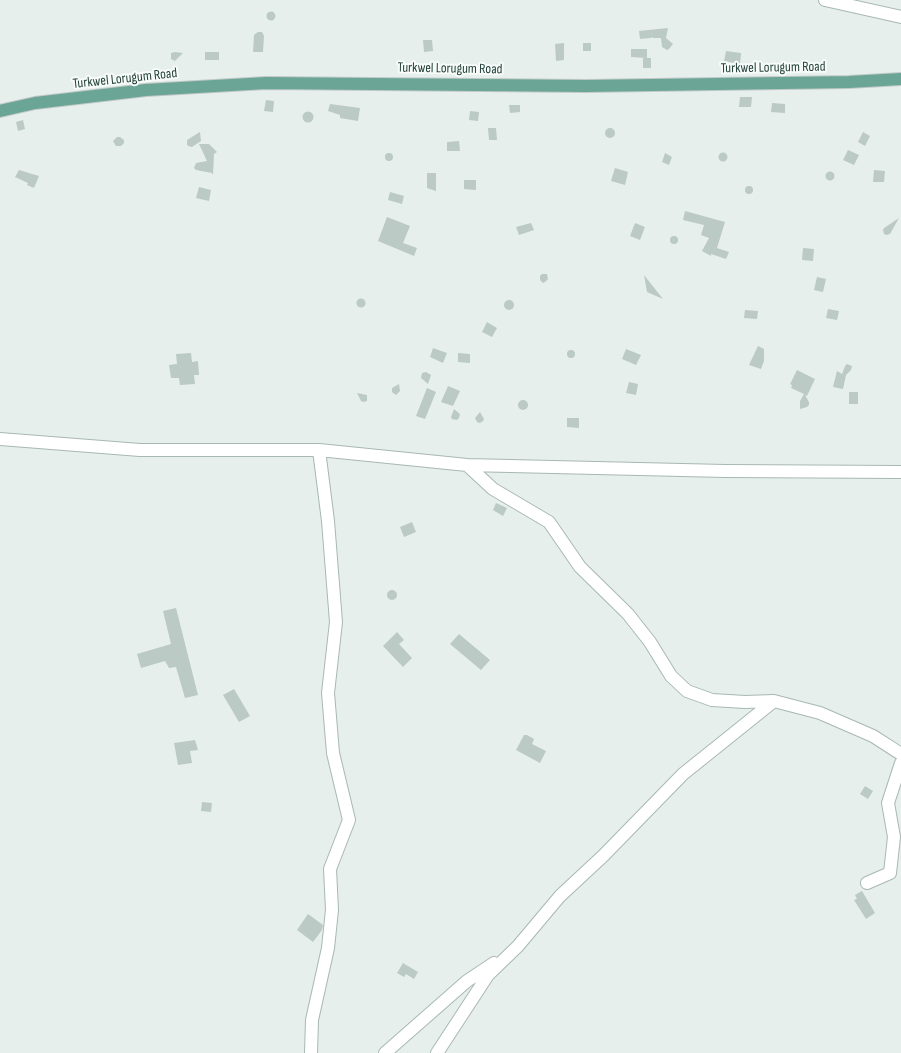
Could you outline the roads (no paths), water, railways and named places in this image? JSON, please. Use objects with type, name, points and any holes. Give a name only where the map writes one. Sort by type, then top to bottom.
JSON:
[{"type":"main road","name":"Turkwel Lorugum Road","points":[[0,111],[35,103],[146,90],[266,83],[586,86],[849,82],[901,79]]},
{"type":"street","points":[[825,0],[901,17]]},
{"type":"street","points":[[0,439],[140,450],[319,450],[467,465],[725,471],[901,472]]},
{"type":"street","points":[[312,1053],[312,1020],[329,940],[332,910],[330,869],[349,820],[333,753],[328,693],[336,622],[328,522],[319,450]]},
{"type":"street","points":[[467,465],[493,489],[549,522],[580,567],[628,614],[650,642],[671,676],[687,690],[712,700],[745,702],[774,701],[820,713],[873,736],[901,754]]},
{"type":"street","points":[[437,1053],[488,975],[518,946],[560,896],[603,856],[683,774],[774,701]]},
{"type":"street","points":[[867,883],[890,873],[894,837],[888,803],[901,763]]},
{"type":"street","points":[[385,1053],[467,981],[518,946]]}]
